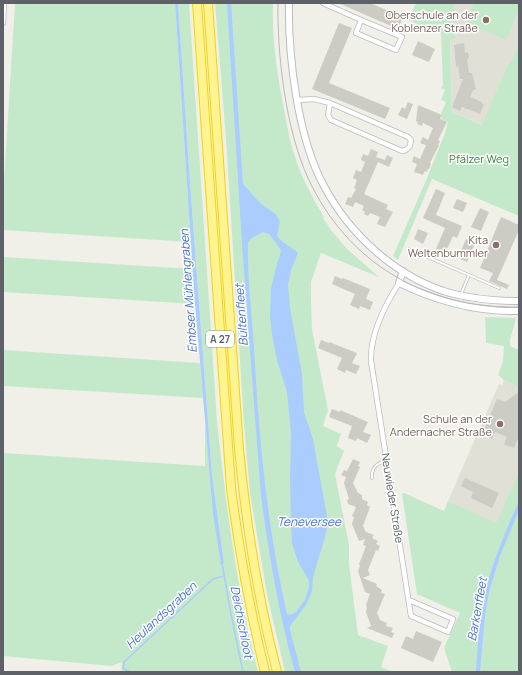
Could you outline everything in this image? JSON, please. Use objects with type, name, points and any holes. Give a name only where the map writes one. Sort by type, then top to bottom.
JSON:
[{"type":"highway","name":"A 27","points":[[197,3],[230,488],[250,608],[265,672]]},
{"type":"highway","name":"A 27","points":[[208,3],[242,486],[249,539],[277,672]]},
{"type":"street","points":[[3,23],[4,3]]},
{"type":"street","points":[[289,3],[289,30],[298,100],[305,133],[314,164],[323,185],[348,224],[369,246],[403,272],[434,288],[492,301],[519,301]]},
{"type":"street","points":[[323,3],[402,37],[396,50],[356,33],[361,20]]},
{"type":"street","points":[[298,100],[314,99],[330,103],[408,137],[411,140],[410,146],[406,150],[402,151],[331,120],[328,115],[330,103]]},
{"type":"street","points":[[403,272],[399,283],[433,297],[478,308],[519,311]]},
{"type":"street","name":"Neuwieder Straße","points":[[399,283],[379,321],[372,342],[371,352],[374,385],[411,616],[448,632],[453,619],[409,600]]},
{"type":"lane","points":[[409,249],[500,288]]},
{"type":"lane","points":[[461,295],[469,275]]},
{"type":"lane","points":[[372,478],[371,473],[374,467],[378,463],[387,460]]},
{"type":"shaded area","points":[[454,3],[519,3],[519,43],[511,63],[508,64],[483,125],[452,112],[450,39],[458,37],[454,36]]},
{"type":"shaded area","name":"Schule an der Andernacher Straße","points":[[504,380],[519,387],[519,472],[496,524],[448,501],[499,384],[502,385]]},
{"type":"green space","points":[[15,3],[175,3],[195,304],[3,292],[3,257],[190,268],[190,242],[3,230],[3,197]]},
{"type":"green space","points":[[178,3],[189,3],[217,421],[224,485],[238,579],[258,672],[125,672],[121,670],[122,662],[112,666],[3,656],[3,453],[205,466],[205,421],[214,514],[224,563],[212,475]]},
{"type":"green space","points":[[215,3],[273,3],[273,30],[277,70],[288,130],[297,163],[309,191],[331,230],[347,249],[379,277],[321,253],[311,282],[311,301],[312,329],[328,410],[323,426],[341,434],[337,446],[344,451],[335,474],[349,545],[349,564],[358,635],[388,646],[381,667],[393,672],[285,672],[267,594],[250,493],[244,424],[226,139]]},
{"type":"green space","name":"Pfälzer Weg","points":[[416,3],[454,3],[454,36],[458,37],[450,40],[452,112],[482,125],[508,64],[511,62],[519,43],[519,216],[432,179],[398,260],[393,256],[425,183],[448,122],[441,119],[441,114],[446,102],[441,100],[445,90],[441,88],[443,85],[441,34],[408,20]]},
{"type":"green space","points":[[474,3],[519,3],[519,9],[506,40],[466,23]]},
{"type":"green space","points":[[485,317],[516,318],[510,340],[510,346],[519,350],[519,387],[504,380],[498,375],[503,361],[504,346],[486,343]]},
{"type":"green space","points":[[3,350],[200,363],[203,398],[3,386]]},
{"type":"green space","points":[[519,472],[519,672],[452,672],[444,648],[460,613],[417,594],[402,494],[404,493],[444,511],[448,501],[496,523]]},
{"type":"water","points":[[175,3],[178,3],[212,475],[224,563],[221,565],[213,513],[195,304]]},
{"type":"water","name":"Teneversee","points":[[227,3],[231,3],[243,184],[261,204],[276,214],[280,222],[277,236],[298,253],[291,270],[288,285],[290,308],[302,374],[304,412],[313,439],[328,522],[313,577],[312,591],[306,605],[290,626],[301,672],[295,672],[279,607],[261,496],[242,244]],"holes":[[[263,232],[269,234],[281,250],[271,289],[270,316],[277,360],[287,392],[291,433],[290,478],[292,544],[298,562],[309,581],[309,587],[305,600],[295,613],[289,615],[287,614],[274,548],[261,449],[249,282],[248,242]]]},
{"type":"water","points":[[519,501],[519,510],[500,556],[489,592],[485,615],[480,672],[476,672],[480,625],[486,589],[499,548]]},
{"type":"building","points":[[338,3],[370,3],[403,17],[398,29]]},
{"type":"building","points":[[339,23],[352,28],[329,83],[390,108],[385,119],[312,89]]},
{"type":"building","points":[[418,41],[435,49],[429,62],[412,55]]},
{"type":"building","points":[[464,43],[465,53],[468,52],[469,58],[467,59],[469,73],[472,73],[476,89],[473,90],[470,97],[484,104],[480,114],[462,107],[460,111],[452,107],[463,79],[460,79],[458,66],[456,67],[454,45]]},
{"type":"building","points":[[408,102],[413,104],[407,119],[398,115],[402,107],[405,109]]},
{"type":"building","points":[[418,105],[442,115],[440,119],[447,122],[438,140],[440,141],[439,145],[430,163],[429,169],[427,172],[425,171],[423,175],[414,172],[417,164],[412,162],[414,156],[420,159],[426,145],[420,143],[423,137],[428,140],[433,128],[423,123],[422,126],[417,124]]},
{"type":"building","points":[[371,149],[378,152],[376,157],[385,160],[387,155],[393,158],[389,167],[378,162],[364,194],[388,205],[386,209],[393,212],[385,227],[377,224],[380,217],[370,213],[368,216],[364,214],[365,212],[362,210],[364,206],[355,202],[353,207],[345,204],[348,197],[351,198],[356,189],[354,188],[357,180],[353,178],[356,170],[361,172],[365,162],[361,160],[363,154],[368,156]]},
{"type":"building","points":[[436,189],[445,193],[436,215],[462,226],[457,238],[453,236],[445,253],[436,249],[445,228],[423,218]]},
{"type":"building","points":[[457,199],[467,203],[463,212],[453,208]]},
{"type":"building","points":[[480,208],[489,212],[481,231],[471,227]]},
{"type":"building","points":[[501,217],[519,225],[519,230],[497,280],[509,285],[507,289],[489,281],[493,273],[480,268]]},
{"type":"building","points":[[418,229],[428,233],[423,244],[414,239]]},
{"type":"building","points":[[466,239],[475,243],[467,262],[458,258]]},
{"type":"building","points":[[335,276],[370,289],[366,299],[373,302],[370,310],[360,306],[359,309],[350,305],[355,294],[332,284]]},
{"type":"building","points":[[321,340],[357,353],[352,363],[360,366],[356,374],[346,370],[345,373],[337,369],[342,358],[318,348]]},
{"type":"building","points":[[519,392],[519,436],[514,448],[504,444],[507,437],[495,432],[492,439],[482,435],[497,399],[505,402]]},
{"type":"building","points":[[332,409],[340,412],[340,410],[368,422],[363,432],[371,435],[367,443],[357,438],[356,441],[348,438],[352,426],[329,417]]},
{"type":"building","points":[[353,459],[360,462],[358,466],[360,467],[353,483],[358,493],[362,495],[362,499],[368,502],[367,505],[370,507],[363,526],[366,532],[374,535],[372,538],[378,541],[376,544],[380,546],[378,551],[376,550],[368,570],[370,575],[363,578],[377,584],[376,586],[382,590],[381,593],[385,594],[377,613],[380,620],[387,623],[386,626],[393,628],[391,632],[394,633],[392,638],[367,628],[371,626],[366,612],[366,605],[370,594],[365,592],[358,571],[366,546],[363,545],[365,539],[359,541],[352,524],[354,517],[352,516],[356,507],[348,504],[347,500],[349,499],[344,483],[346,477],[341,475],[344,470],[347,471]]},
{"type":"building","points":[[465,478],[499,493],[492,508],[471,498],[473,492],[461,486]]},
{"type":"building","points":[[416,631],[442,642],[433,662],[401,648],[406,636],[413,639]]},
{"type":"waterway","name":"Deichschloot","points":[[222,563],[243,672]]},
{"type":"waterway","name":"Heulandsgraben","points":[[130,672],[123,668],[124,662],[213,579],[224,576]]},
{"type":"tram line","points":[[278,3],[281,69],[284,92],[294,138],[300,159],[308,178],[324,208],[344,234],[367,257],[393,275],[422,289],[452,300],[485,306],[519,307]]},
{"type":"place","name":"Oberschule an der Koblenzer Straße","points":[[486,20]]},
{"type":"place","name":"Kita Weltenbummler","points":[[496,245]]},
{"type":"place","name":"Schule an der Andernacher Straße","points":[[500,424]]},
{"type":"water label","name":"Embser Mühlengraben","points":[[188,291]]},
{"type":"water label","name":"Bultenfleet","points":[[241,315]]},
{"type":"water label","name":"Barkenfleet","points":[[477,609]]}]
